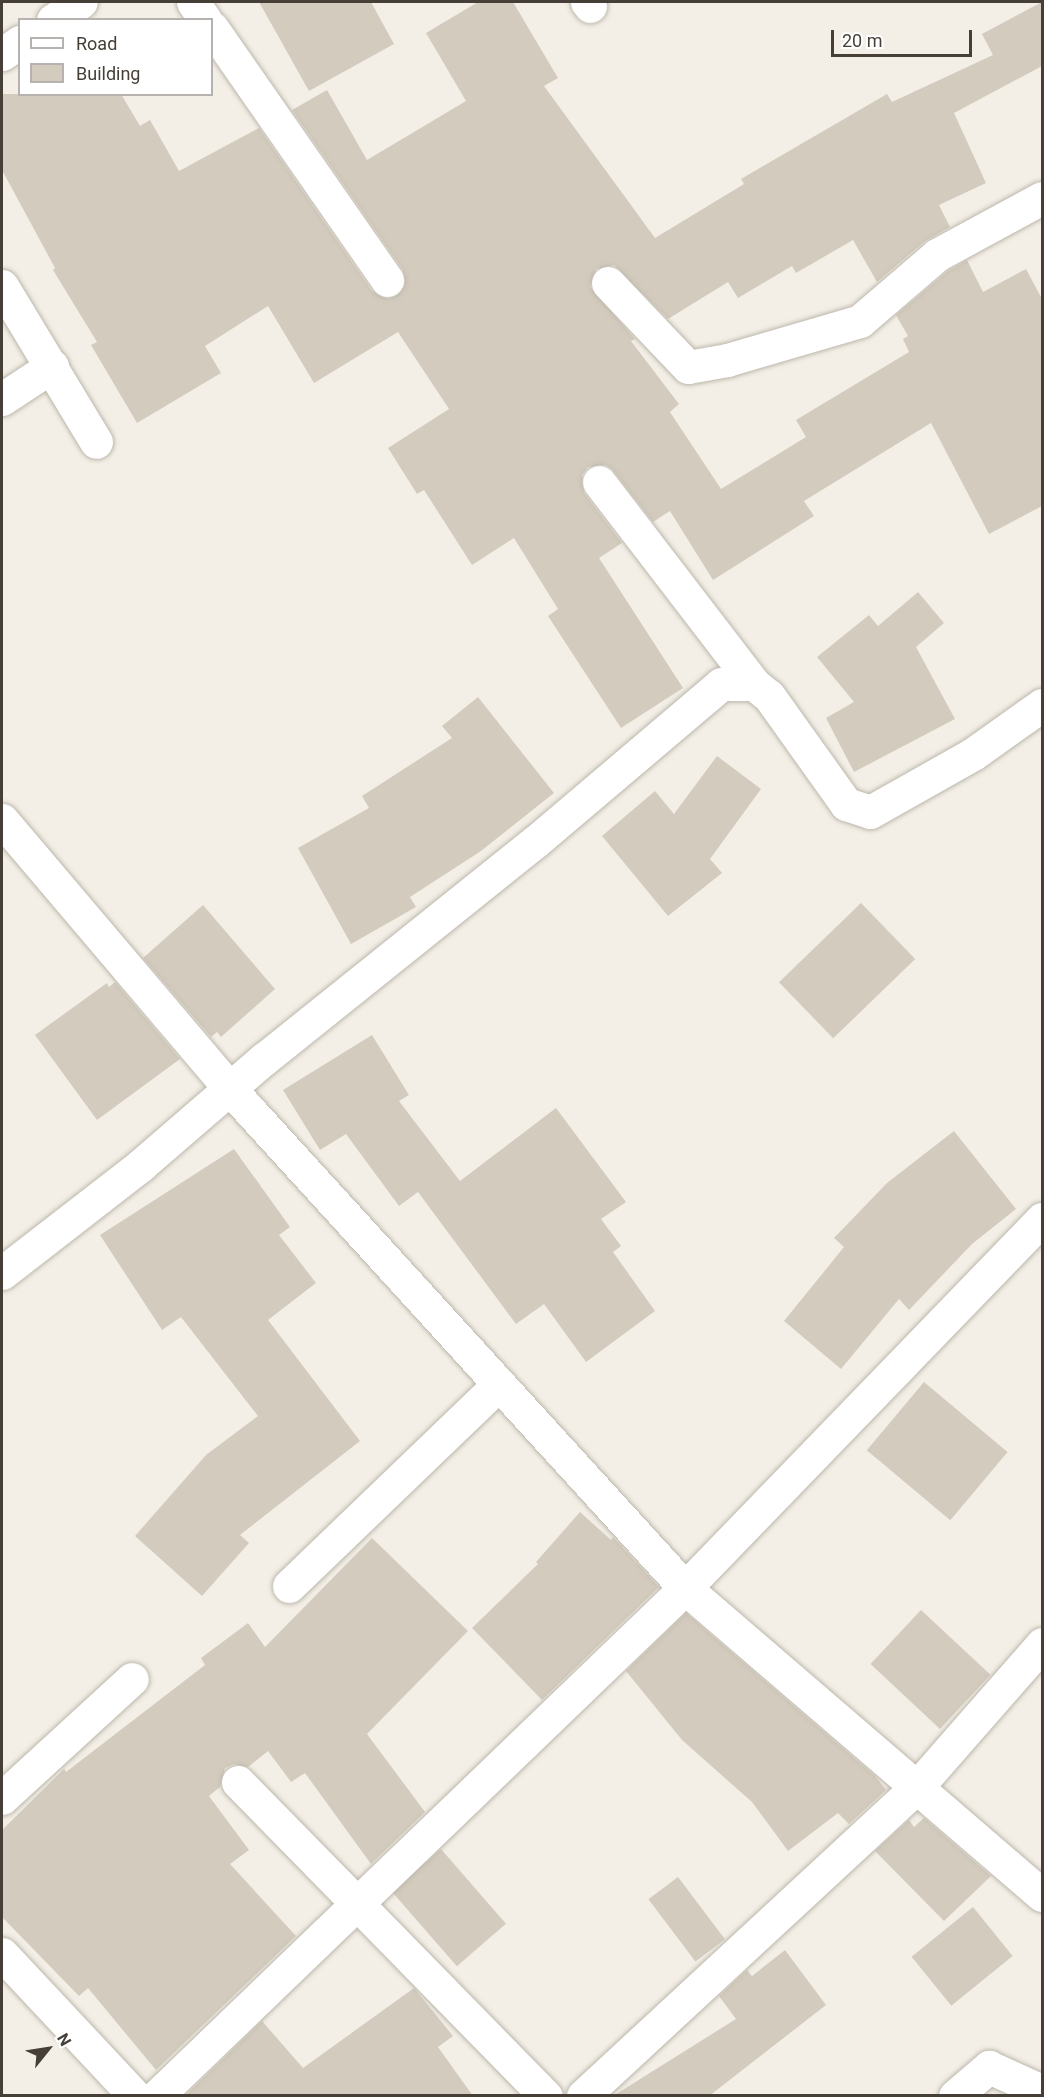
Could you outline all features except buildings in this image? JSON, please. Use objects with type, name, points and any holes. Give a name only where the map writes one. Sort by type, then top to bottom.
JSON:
[{"type":"street","points":[[57,18],[81,2]]},
{"type":"street","points":[[193,2],[205,18]]},
{"type":"street","points":[[213,29],[387,280]]},
{"type":"street","points":[[2,54],[18,43]]},
{"type":"street","points":[[608,283],[688,367],[727,360],[860,321],[937,255],[1042,198]]},
{"type":"street","points":[[2,286],[96,442]]},
{"type":"street","points":[[2,399],[52,366]]},
{"type":"street","points":[[599,482],[754,684],[769,696],[846,804],[870,812],[973,754],[1042,705]]},
{"type":"street","points":[[2,1273],[141,1165],[230,1089],[535,842],[721,684],[754,684]]},
{"type":"street","points":[[2,820],[230,1089],[685,1588],[1042,1895]]},
{"type":"street","points":[[157,2096],[685,1588],[1042,1219]]},
{"type":"street","points":[[289,1586],[499,1384]]},
{"type":"street","points":[[583,2096],[917,1787],[1042,1644]]},
{"type":"street","points":[[2,1798],[132,1679]]},
{"type":"street","points":[[238,1782],[359,1902],[546,2096]]},
{"type":"street","points":[[2,1954],[135,2096]]},
{"type":"street","points":[[955,2096],[989,2067],[1042,2091]]}]
